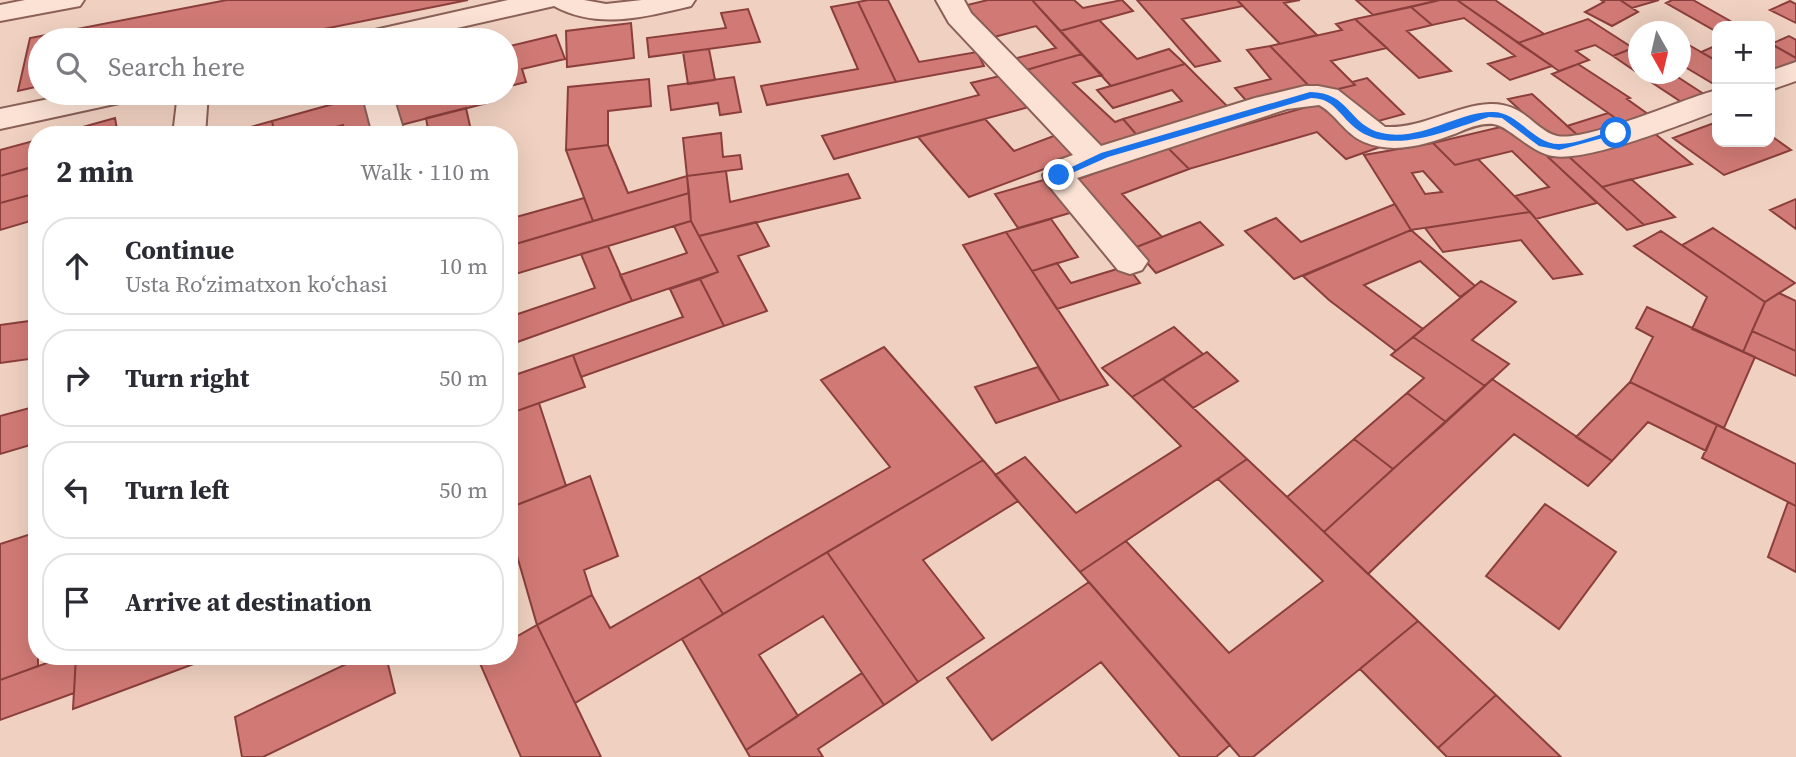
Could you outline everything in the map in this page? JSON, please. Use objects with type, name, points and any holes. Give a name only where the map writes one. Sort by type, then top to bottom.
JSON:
[{"type":"street","points":[[0,13],[70,0]]},
{"type":"street","points":[[420,28],[545,0]]},
{"type":"street","points":[[564,0],[575,8],[606,12],[681,0]]},
{"type":"street","points":[[950,0],[959,17],[1094,158]]},
{"type":"street","points":[[1775,79],[1796,71]]},
{"type":"street","points":[[1130,261],[1061,181],[1059,175],[1094,158],[1275,103],[1310,95],[1323,95],[1334,99],[1359,126],[1380,136],[1412,137],[1489,114],[1504,116],[1543,144],[1559,147],[1616,133],[1712,102]]},
{"type":"street","points":[[0,119],[66,105]]},
{"type":"street","points":[[191,126],[192,105]]},
{"type":"street","points":[[380,105],[386,126]]},
{"type":"building","points":[[227,0],[468,0],[329,28],[82,28]]},
{"type":"building","points":[[888,0],[919,62],[977,52],[984,66],[896,82],[858,2]]},
{"type":"building","points":[[988,0],[1032,0],[1082,54],[1019,72],[1009,60],[1056,48],[1036,26],[990,38],[963,6]]},
{"type":"building","points":[[1032,0],[1074,0],[1083,8],[1122,0],[1133,11],[1060,31]]},
{"type":"building","points":[[1137,0],[1237,0],[1243,6],[1182,19],[1220,61],[1195,67]]},
{"type":"building","points":[[1237,0],[1300,0],[1284,3],[1317,35],[1280,44]]},
{"type":"building","points":[[1356,0],[1440,0],[1373,15]]},
{"type":"building","points":[[1440,0],[1457,0],[1552,66],[1510,80],[1488,64],[1515,56],[1464,18],[1432,25],[1411,7]]},
{"type":"building","points":[[1457,0],[1495,0],[1544,34],[1518,43]]},
{"type":"building","points":[[1601,0],[1620,0],[1638,12],[1612,26],[1585,12],[1604,2]]},
{"type":"building","points":[[1620,0],[1659,0],[1632,8]]},
{"type":"building","points":[[1672,0],[1693,0],[1730,21],[1712,21],[1712,29],[1666,3]]},
{"type":"building","points":[[1790,1],[1796,4],[1796,23],[1770,10]]},
{"type":"building","points":[[858,2],[896,82],[767,105],[761,86],[858,69],[831,7]]},
{"type":"building","points":[[1411,7],[1432,25],[1407,31],[1451,71],[1419,78],[1355,19]]},
{"type":"building","points":[[748,9],[760,42],[649,57],[647,38],[726,28],[721,13]]},
{"type":"building","points":[[1355,19],[1387,48],[1331,61],[1355,85],[1317,94],[1270,46],[1342,30],[1336,24]]},
{"type":"building","points":[[1588,19],[1628,45],[1628,50],[1613,56],[1595,45],[1576,51],[1589,60],[1559,71],[1518,43]]},
{"type":"building","points":[[1099,20],[1137,59],[1169,49],[1185,64],[1111,86],[1060,31]]},
{"type":"building","points":[[631,23],[634,58],[567,67],[566,31]]},
{"type":"building","points":[[556,35],[565,59],[522,69],[526,82],[518,84],[518,44]]},
{"type":"building","points":[[1789,36],[1796,40],[1796,58],[1775,46],[1775,42]]},
{"type":"building","points":[[1270,46],[1313,90],[1250,105],[1235,88],[1271,79],[1247,50]]},
{"type":"building","points":[[1691,46],[1712,58],[1712,83],[1691,71]]},
{"type":"building","points":[[1775,46],[1796,58],[1796,62],[1777,71]]},
{"type":"building","points":[[28,47],[28,89],[18,91]]},
{"type":"building","points":[[1712,47],[1712,58],[1701,52]]},
{"type":"building","points":[[709,49],[715,80],[688,84],[683,52]]},
{"type":"building","points":[[1628,50],[1628,66],[1613,56]]},
{"type":"building","points":[[1082,54],[1102,75],[1073,83],[1115,122],[1123,119],[1142,141],[1104,153],[1019,72]]},
{"type":"building","points":[[1185,64],[1233,112],[1142,141],[1123,119],[1182,101],[1172,90],[1113,108],[1097,90]]},
{"type":"building","points":[[1578,64],[1630,98],[1627,99],[1652,117],[1627,126],[1552,74]]},
{"type":"building","points":[[1008,74],[1033,106],[834,159],[822,136],[979,95],[971,83]]},
{"type":"building","points":[[734,77],[741,112],[720,115],[718,103],[671,110],[668,86]]},
{"type":"building","points":[[1367,78],[1404,114],[1371,123],[1338,89],[1355,85],[1352,82]]},
{"type":"building","points":[[649,79],[651,106],[608,111],[608,145],[566,150],[568,87]]},
{"type":"building","points":[[1654,84],[1688,84],[1710,98],[1689,107]]},
{"type":"building","points":[[1532,94],[1583,140],[1559,146],[1508,99]]},
{"type":"building","points":[[1328,101],[1380,147],[1346,159],[1317,132],[1189,169],[1167,147]]},
{"type":"building","points":[[329,105],[372,105],[379,126],[273,126],[272,121]]},
{"type":"building","points":[[393,105],[479,105],[397,126]]},
{"type":"building","points":[[466,108],[470,126],[427,126],[426,118]]},
{"type":"building","points":[[1608,113],[1627,126],[1583,140],[1567,126]]},
{"type":"building","points":[[115,118],[116,126],[86,126]]},
{"type":"building","points":[[985,119],[1014,151],[1059,134],[1079,156],[969,197],[918,137]]},
{"type":"building","points":[[272,121],[273,126],[254,126]]},
{"type":"building","points":[[1513,124],[1597,203],[1536,219],[1515,196],[1549,187],[1512,151],[1455,165],[1433,143]]},
{"type":"building","points":[[1712,124],[1712,147],[1775,147],[1775,139],[1791,150],[1724,175],[1673,138]]},
{"type":"building","points":[[721,133],[723,157],[740,155],[742,169],[687,176],[683,138]]},
{"type":"building","points":[[1654,133],[1692,164],[1602,187],[1566,154]]},
{"type":"building","points":[[28,142],[28,168],[0,176],[0,150]]},
{"type":"building","points":[[1433,143],[1455,165],[1478,159],[1530,212],[1411,230],[1364,155]],"holes":[[[1423,171],[1442,192],[1425,194],[1412,173]]]},
{"type":"building","points":[[608,145],[628,193],[687,176],[689,193],[593,221],[566,150]]},
{"type":"building","points":[[1167,147],[1189,169],[1122,194],[1162,237],[1134,248],[1073,181]]},
{"type":"building","points":[[1566,154],[1644,225],[1627,230],[1549,158]]},
{"type":"building","points":[[28,168],[28,195],[0,203],[0,176]]},
{"type":"building","points":[[726,171],[730,202],[848,174],[860,198],[699,236],[691,221],[687,176]]},
{"type":"building","points":[[1051,178],[1077,211],[1018,228],[995,194]]},
{"type":"building","points":[[1631,179],[1675,217],[1644,225],[1602,187]]},
{"type":"building","points":[[689,193],[691,221],[518,273],[518,243]]},
{"type":"building","points":[[28,195],[28,222],[0,230],[0,203]]},
{"type":"building","points":[[584,198],[593,221],[518,243],[518,216]]},
{"type":"building","points":[[1796,199],[1796,229],[1770,210]]},
{"type":"building","points":[[1395,204],[1411,230],[1294,279],[1245,231],[1276,218],[1301,242]]},
{"type":"building","points":[[1530,212],[1582,274],[1553,279],[1521,240],[1443,252],[1425,228]]},
{"type":"building","points":[[1051,219],[1078,257],[1032,271],[1006,232]]},
{"type":"building","points":[[691,221],[718,272],[632,301],[620,275],[687,253],[674,226]]},
{"type":"building","points":[[756,222],[769,246],[738,256],[767,311],[724,326],[700,279],[718,272],[699,236]]},
{"type":"building","points":[[1200,222],[1223,245],[1156,273],[1134,248]]},
{"type":"building","points":[[1713,228],[1795,283],[1765,302],[1682,245]]},
{"type":"building","points":[[1411,230],[1475,286],[1460,297],[1420,261],[1364,285],[1423,329],[1396,351],[1329,300],[1303,276]]},
{"type":"building","points":[[1661,231],[1765,302],[1743,352],[1692,329],[1707,297],[1634,246]]},
{"type":"building","points":[[1006,232],[1108,385],[1060,401],[963,245]]},
{"type":"building","points":[[608,246],[632,301],[518,342],[518,314],[595,288],[581,254]]},
{"type":"building","points":[[1057,263],[1071,283],[1127,266],[1140,283],[1057,309],[1032,271]]},
{"type":"building","points":[[700,279],[724,326],[581,377],[573,355],[683,317],[670,289]]},
{"type":"building","points":[[1481,281],[1516,302],[1472,340],[1509,364],[1485,386],[1413,337]]},
{"type":"building","points":[[1779,293],[1796,301],[1796,351],[1752,331],[1765,302]]},
{"type":"building","points":[[1647,307],[1755,357],[1724,428],[1630,382],[1653,337],[1636,328]]},
{"type":"building","points":[[28,321],[28,359],[0,363],[0,325]]},
{"type":"building","points":[[1174,327],[1203,354],[1132,397],[1102,368]]},
{"type":"building","points":[[1752,331],[1796,351],[1796,376],[1743,352]]},
{"type":"building","points":[[1413,337],[1485,386],[1446,422],[1407,393],[1424,378],[1391,355]]},
{"type":"building","points":[[884,347],[983,460],[723,614],[699,577],[890,467],[821,380]]},
{"type":"building","points":[[1207,352],[1238,381],[1193,408],[1163,379]]},
{"type":"building","points":[[573,355],[585,387],[518,411],[518,374]]},
{"type":"building","points":[[1038,367],[1060,401],[996,423],[975,387]]},
{"type":"building","points":[[1163,379],[1247,459],[1080,572],[995,475],[1025,457],[1076,513],[1181,446],[1132,397]]},
{"type":"building","points":[[1492,379],[1612,461],[1588,486],[1514,434],[1368,574],[1324,532]]},
{"type":"building","points":[[1630,382],[1717,425],[1706,451],[1648,422],[1612,461],[1576,437]]},
{"type":"building","points":[[1407,393],[1446,422],[1393,469],[1354,439]]},
{"type":"building","points":[[539,403],[566,486],[518,505],[518,411]]},
{"type":"building","points":[[28,408],[28,446],[0,454],[0,416]]},
{"type":"building","points":[[1717,425],[1796,464],[1796,506],[1702,458]]},
{"type":"building","points":[[1354,439],[1393,469],[1324,532],[1287,497]]},
{"type":"building","points":[[1247,459],[1418,621],[1253,757],[1240,757],[1080,572],[1126,541],[1229,653],[1323,581],[1218,479]]},
{"type":"building","points":[[983,460],[1018,501],[923,560],[984,638],[918,682],[827,552]]},
{"type":"building","points":[[590,476],[618,556],[584,570],[592,595],[537,625],[518,559],[518,504]]},
{"type":"building","points":[[1788,502],[1796,506],[1796,572],[1768,557]]},
{"type":"building","points":[[1545,504],[1616,552],[1559,629],[1486,576]]},
{"type":"building","points":[[28,535],[28,665],[38,666],[0,680],[0,544]]},
{"type":"building","points":[[827,552],[918,682],[884,705],[823,616],[759,655],[798,716],[746,750],[682,639]]},
{"type":"building","points":[[699,577],[723,614],[575,703],[537,625],[592,595],[610,628]]},
{"type":"building","points":[[1089,582],[1230,745],[1216,757],[1180,757],[1101,662],[992,740],[947,678]]},
{"type":"building","points":[[1418,621],[1496,695],[1438,748],[1360,669]]},
{"type":"building","points":[[537,625],[601,757],[521,757],[481,665],[518,665],[518,636]]},
{"type":"building","points":[[41,665],[76,665],[74,693],[0,720],[0,680]]},
{"type":"building","points":[[75,665],[191,665],[73,709]]},
{"type":"building","points":[[344,665],[388,665],[395,693],[263,757],[242,757],[235,717]]},
{"type":"building","points":[[862,673],[884,705],[818,749],[823,757],[750,757],[746,750]]},
{"type":"building","points":[[1496,695],[1561,757],[1447,757],[1438,748]]},
{"type":"route","points":[[1059,175],[1065,170],[1105,155],[1275,103],[1310,95],[1323,95],[1334,99],[1359,126],[1380,136],[1412,137],[1489,114],[1504,116],[1543,144],[1559,147],[1616,133]]}]
